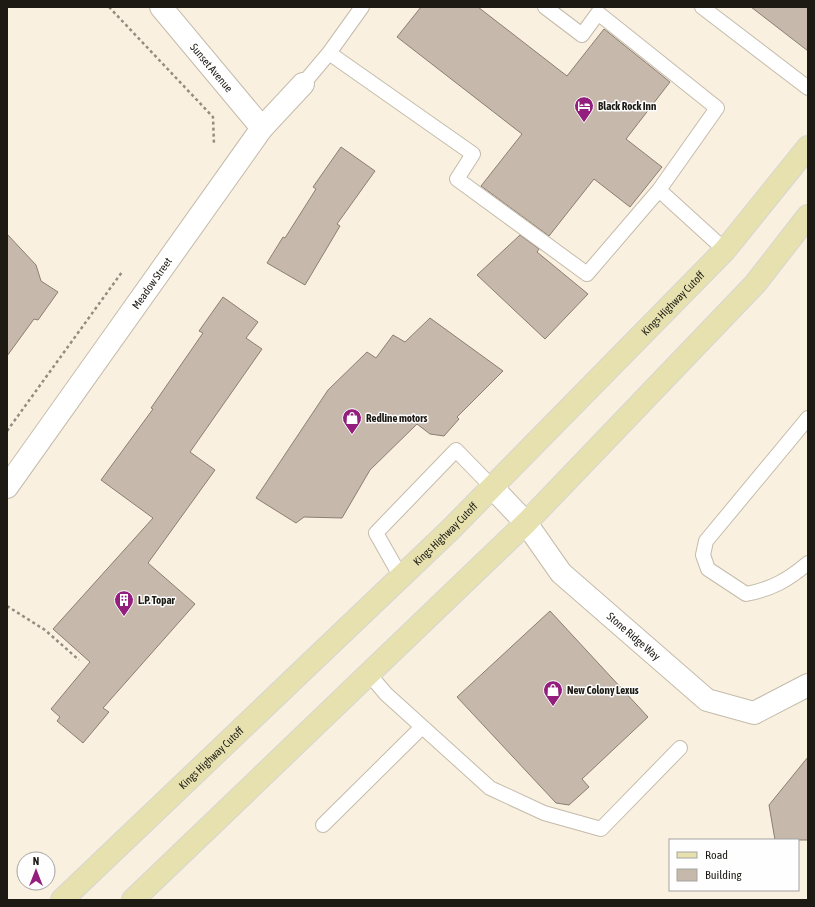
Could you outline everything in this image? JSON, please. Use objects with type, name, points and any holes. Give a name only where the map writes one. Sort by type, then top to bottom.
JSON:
[{"type":"main road","name":"Kings Highway Cutoff","points":[[62,900],[401,577],[492,487],[725,250],[808,147]]},
{"type":"main road","points":[[133,900],[526,524],[755,284],[808,216]]},
{"type":"street","name":"Sunset Avenue","points":[[161,7],[262,128]]},
{"type":"street","name":"Meadow Street","points":[[7,487],[262,128],[304,84]]},
{"type":"street","name":"Stone Ridge Way","points":[[492,487],[526,524],[561,573],[707,700],[754,713],[808,685]]},
{"type":"lane","points":[[304,84],[329,53],[362,7]]},
{"type":"lane","points":[[329,53],[473,154],[457,179],[587,274],[659,190],[717,108],[598,13],[582,35],[545,7]]},
{"type":"lane","points":[[702,7],[808,88]]},
{"type":"lane","points":[[659,190],[725,250]]},
{"type":"lane","points":[[808,418],[706,541],[703,555],[708,569],[746,594],[762,591],[790,578],[808,563]]},
{"type":"lane","points":[[401,577],[376,533],[456,450],[492,487]]},
{"type":"lane","points":[[369,674],[386,694],[490,788],[544,813],[601,829],[680,748]]},
{"type":"lane","points":[[323,825],[422,727]]},
{"type":"path","points":[[109,7],[213,117],[214,146]]},
{"type":"path","points":[[7,431],[127,266]]},
{"type":"path","points":[[7,606],[45,630],[79,660]]},
{"type":"building","name":"Black Rock Inn","points":[[421,7],[478,7],[567,76],[604,29],[670,82],[626,139],[662,167],[630,207],[594,179],[549,236],[481,186],[522,134],[397,37]]},
{"type":"building","points":[[751,7],[808,7],[808,51]]},
{"type":"building","points":[[341,147],[375,171],[337,224],[340,226],[305,285],[267,263],[283,237],[285,238],[316,189],[313,187]]},
{"type":"building","points":[[7,234],[36,265],[41,281],[58,292],[38,320],[34,319],[7,356]]},
{"type":"building","points":[[520,235],[539,249],[537,252],[588,294],[545,339],[477,275]]},
{"type":"building","points":[[223,297],[258,322],[246,338],[262,349],[190,452],[215,470],[148,563],[195,604],[103,708],[109,712],[83,743],[57,721],[60,717],[51,709],[90,662],[53,629],[153,518],[101,480],[153,409],[151,408],[203,333],[199,331]]},
{"type":"building","name":"Redline motors","points":[[430,318],[503,371],[457,417],[459,419],[444,436],[430,434],[417,424],[370,470],[342,518],[304,517],[296,523],[256,498],[328,390],[367,352],[376,358],[393,335],[405,342]]},
{"type":"building","name":"New Colony Lexus","points":[[550,611],[648,717],[582,779],[589,787],[569,805],[556,803],[457,697]]},
{"type":"building","points":[[808,757],[808,840],[775,839],[769,805]]},
{"type":"place","name":"Black Rock Inn","points":[[584,123]]},
{"type":"place","name":"Redline motors","points":[[352,435]]},
{"type":"place","name":"L.P. Topar","points":[[124,617]]},
{"type":"place","name":"New Colony Lexus","points":[[553,707]]}]
